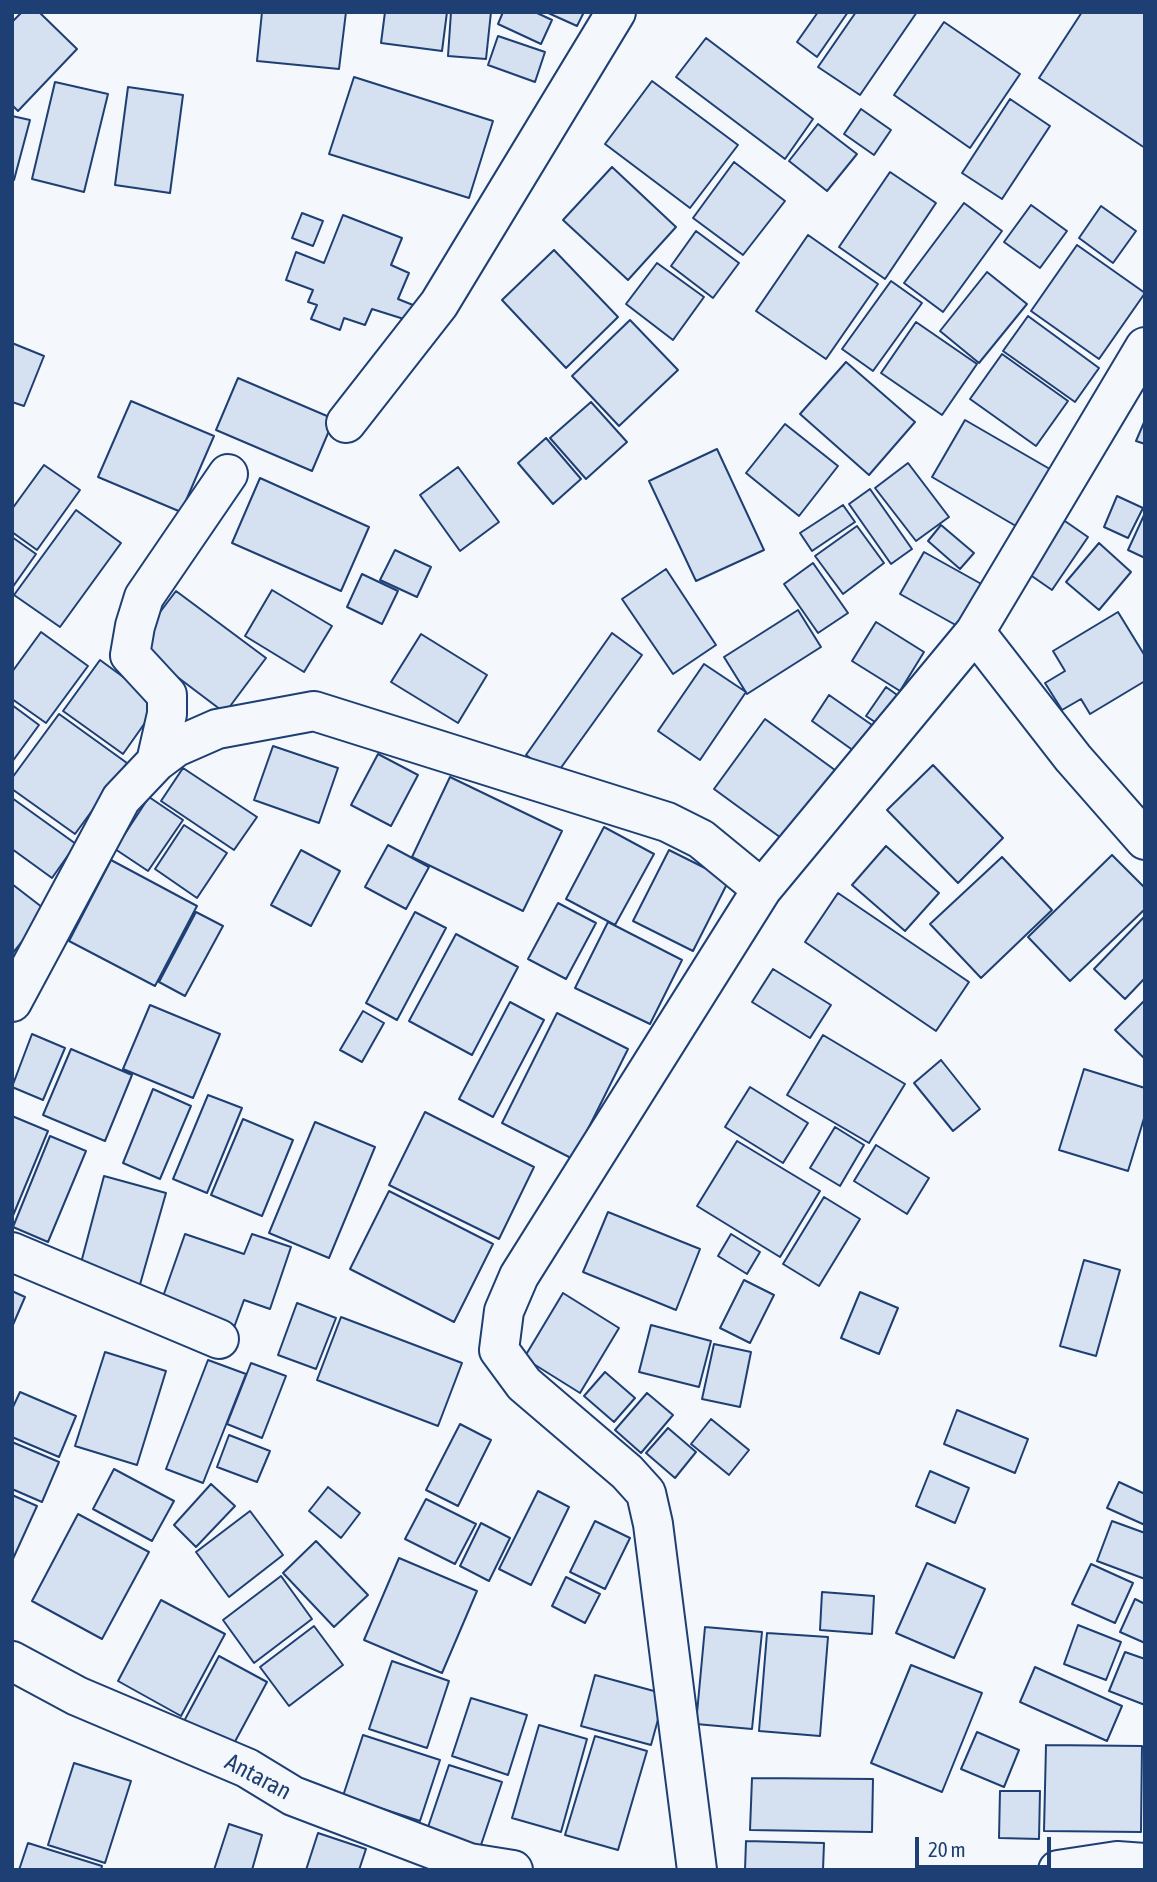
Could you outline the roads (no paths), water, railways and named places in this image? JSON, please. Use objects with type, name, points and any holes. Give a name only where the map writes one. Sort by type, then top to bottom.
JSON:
[{"type":"street","points":[[346,423],[439,304],[616,12]]},
{"type":"street","points":[[697,1870],[653,1524],[646,1493],[627,1472],[524,1384],[499,1350],[504,1311],[519,1276],[762,889],[975,632],[1145,347]]},
{"type":"street","points":[[156,762],[167,714],[167,695],[130,655],[135,626],[144,597],[229,474]]},
{"type":"street","points":[[975,632],[1073,758],[1145,840]]},
{"type":"street","points":[[12,1002],[121,799],[156,762],[176,747],[217,729],[314,711],[667,822],[701,839],[762,889]]},
{"type":"street","points":[[12,1252],[219,1339]]},
{"type":"street","name":"Antaran","points":[[12,1661],[77,1696],[247,1768],[293,1796],[466,1867],[513,1870]]},
{"type":"street","points":[[1058,1870],[1117,1861],[1145,1863]]}]
